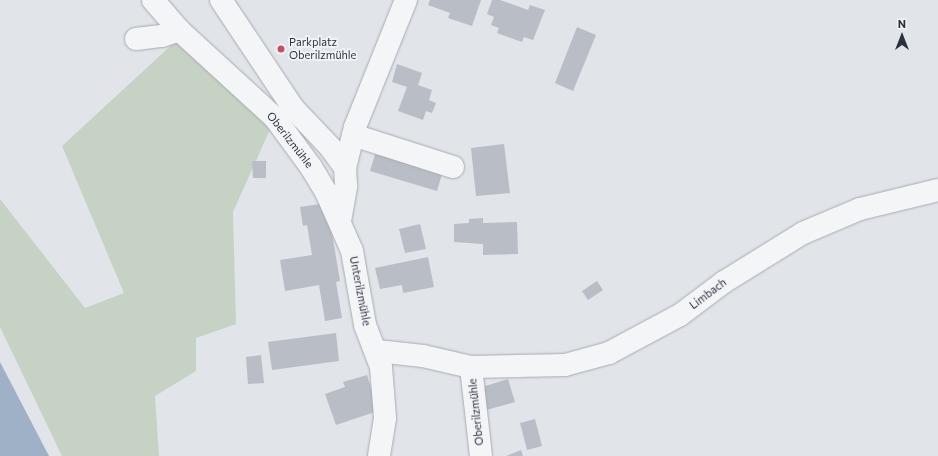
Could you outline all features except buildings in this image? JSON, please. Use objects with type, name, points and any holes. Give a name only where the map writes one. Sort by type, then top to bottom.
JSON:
[{"type":"street","name":"Oberilzmühle","points":[[153,0],[179,30],[275,118],[311,167],[340,221]]},
{"type":"street","name":"Oberilzmühle","points":[[221,0],[293,108],[330,147],[345,168]]},
{"type":"street","points":[[340,221],[346,186],[345,168],[353,135],[406,0]]},
{"type":"street","points":[[136,39],[162,36],[179,30]]},
{"type":"street","points":[[353,135],[453,166]]},
{"type":"street","name":"Limbach","points":[[471,367],[565,365],[609,353],[680,315],[724,282],[803,233],[860,209],[938,190]]},
{"type":"street","name":"Unterilzmühle","points":[[340,221],[352,251],[365,325],[377,351],[385,398],[385,418],[379,456]]},
{"type":"street","name":"Oberilzmühle","points":[[377,351],[430,357],[471,367],[481,456]]},
{"type":"green space","points":[[178,39],[272,125],[233,212],[236,324],[196,338],[196,371],[155,396],[159,456],[62,456],[0,327],[0,199],[85,308],[124,293],[62,146]]},
{"type":"water","points":[[0,362],[49,456],[0,456]]},
{"type":"place","name":"Parkplatz Oberilzmühle","points":[[281,49]]}]
